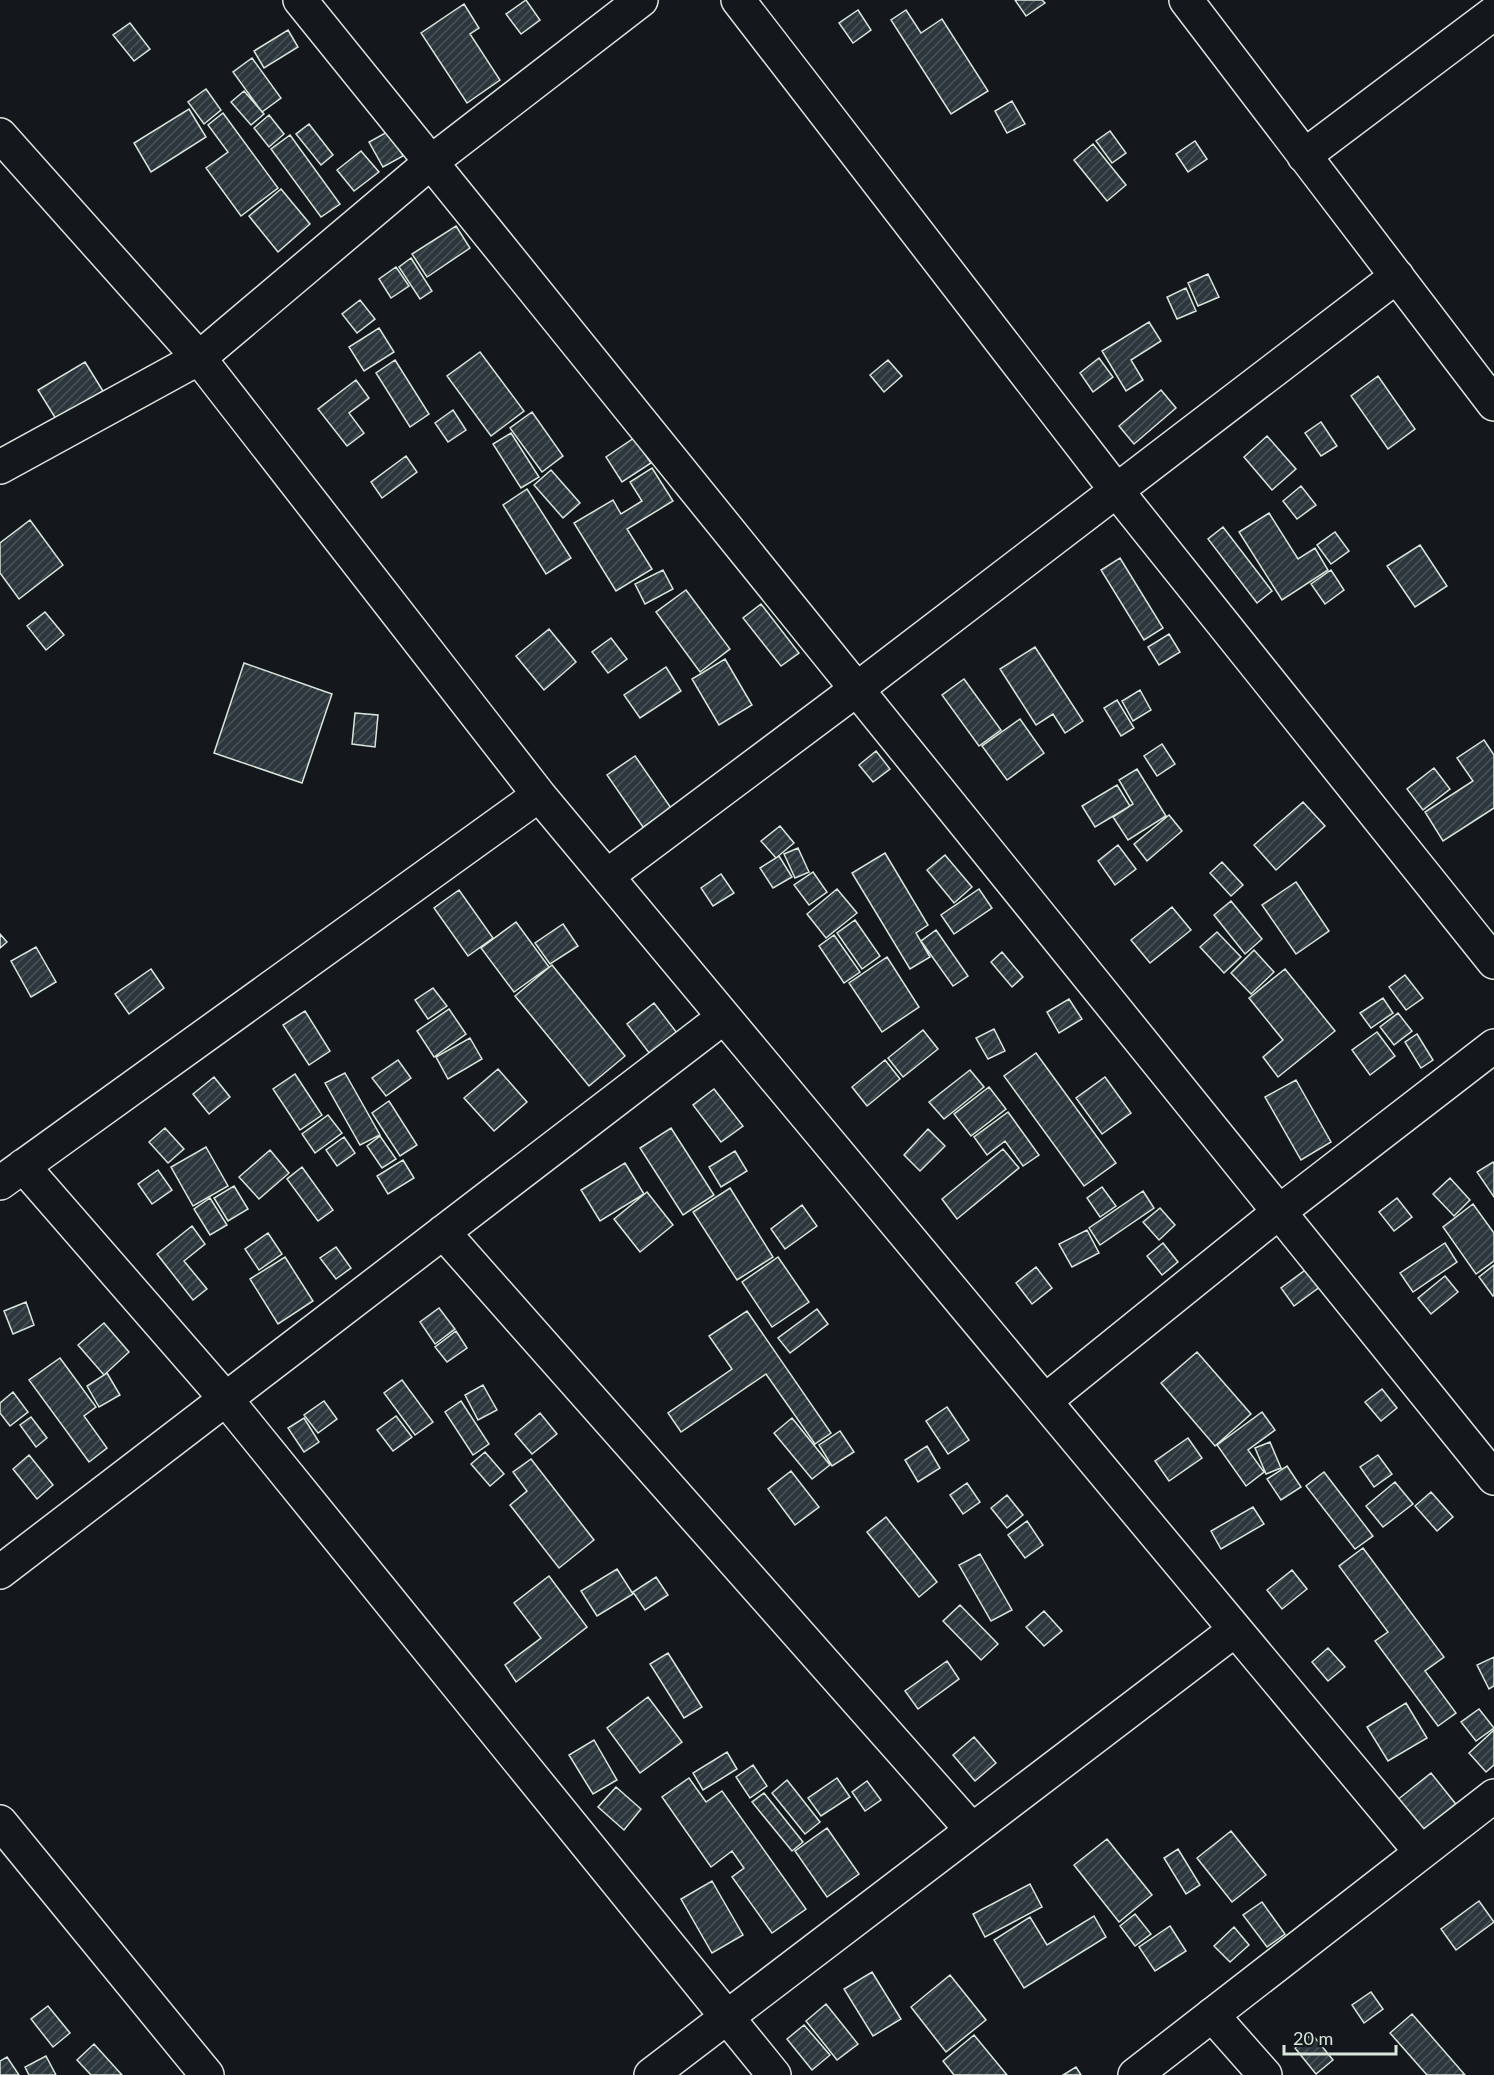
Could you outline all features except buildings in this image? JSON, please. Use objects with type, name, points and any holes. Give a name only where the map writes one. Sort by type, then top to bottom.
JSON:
[{"type":"street","points":[[300,0],[1494,1478]]},
{"type":"street","points":[[0,467],[200,358],[431,162],[641,0]]},
{"type":"street","points":[[738,0],[1116,490],[1494,962]]},
{"type":"street","points":[[1186,0],[1494,404]]},
{"type":"street","points":[[1304,156],[1494,13]]},
{"type":"street","points":[[0,135],[200,358],[539,795],[1421,1852]]},
{"type":"street","points":[[607,876],[857,689],[1396,276]]},
{"type":"street","points":[[539,795],[12,1174],[225,1398],[774,2075]]},
{"type":"street","points":[[0,1572],[724,1017]]},
{"type":"street","points":[[1045,1401],[1279,1212],[1494,1046]]},
{"type":"street","points":[[443,1232],[972,1830]]},
{"type":"street","points":[[651,2075],[1235,1630]]},
{"type":"street","points":[[1135,2075],[1494,1796]]},
{"type":"street","points":[[0,1822],[207,2075]]},
{"type":"street","points":[[1212,2015],[1264,2075]]}]
